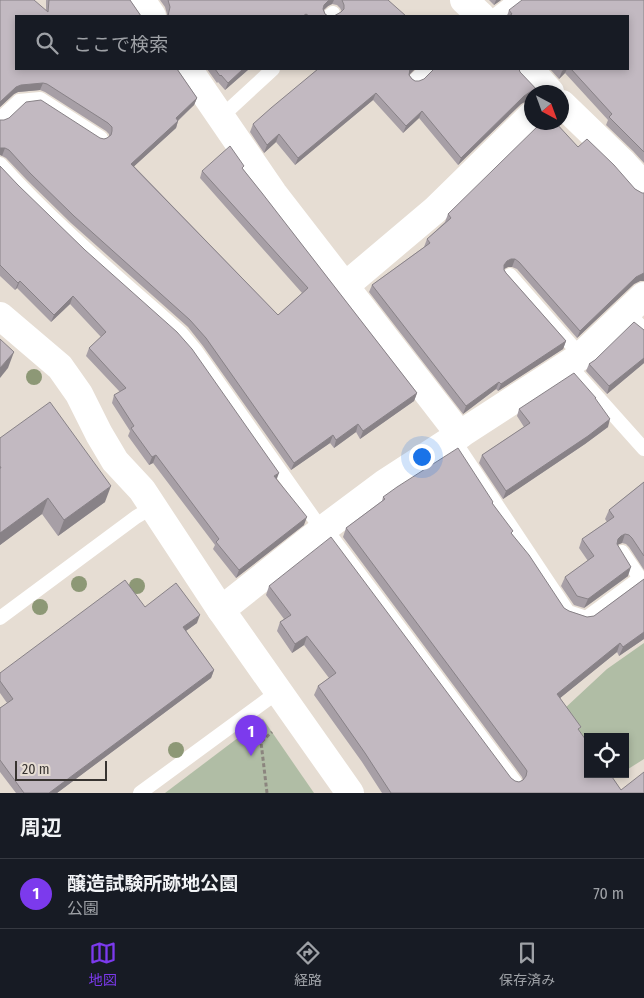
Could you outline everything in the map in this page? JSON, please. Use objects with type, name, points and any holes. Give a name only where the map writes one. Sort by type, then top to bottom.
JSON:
[{"type":"street","points":[[141,0],[151,15]]},
{"type":"street","points":[[464,0],[480,15]]},
{"type":"street","points":[[189,70],[273,193],[345,286],[456,437]]},
{"type":"street","points":[[530,70],[544,85]]},
{"type":"street","points":[[569,111],[644,186]]},
{"type":"street","points":[[345,286],[434,210],[524,123]]},
{"type":"street","points":[[221,610],[385,483],[575,360],[639,312]]},
{"type":"street","points":[[0,316],[60,367],[79,394],[98,434],[115,461],[142,490],[221,610],[350,793]]},
{"type":"lane","points":[[495,15],[514,0]]},
{"type":"lane","points":[[221,117],[272,70]]},
{"type":"lane","points":[[416,80],[426,70]]},
{"type":"lane","points":[[0,119],[19,101],[40,99],[101,138]]},
{"type":"lane","points":[[0,164],[68,233],[181,333],[196,351],[324,529],[515,782]]},
{"type":"lane","points":[[510,275],[644,449]]},
{"type":"lane","points":[[456,437],[568,612],[586,618],[640,578],[622,552]]},
{"type":"lane","points":[[0,618],[136,517],[153,507]]},
{"type":"lane","points":[[140,793],[279,691]]},
{"type":"path","points":[[267,793],[262,742],[274,730]]},
{"type":"green space","points":[[644,643],[644,759],[629,768],[629,733],[584,733],[584,737],[564,709],[607,669]]},
{"type":"green space","points":[[263,719],[314,793],[165,793]]},
{"type":"building","points":[[0,0],[34,0],[48,12],[49,0],[130,0],[140,15],[15,15],[15,70],[178,70],[197,98],[176,118],[178,121],[131,164],[278,315],[308,288],[202,171],[230,146],[244,166],[242,168],[417,393],[363,431],[358,424],[336,440],[333,435],[294,463],[206,338],[190,320],[74,216],[9,150],[0,148],[0,120],[9,118],[26,102],[41,100],[100,138],[104,139],[111,135],[112,127],[43,83],[16,87],[0,102]]},
{"type":"building","points":[[168,0],[329,0],[323,9],[326,15],[168,15],[170,7]]},
{"type":"building","points":[[342,0],[388,0],[405,15],[336,15],[344,9]]},
{"type":"building","points":[[522,0],[644,0],[644,152],[609,117],[612,114],[572,70],[629,70],[629,15],[510,15],[512,14],[509,10]]},
{"type":"building","points":[[216,70],[242,70],[228,83]]},
{"type":"building","points":[[317,70],[410,70],[409,75],[412,79],[419,81],[424,79],[433,70],[519,70],[532,85],[524,85],[524,96],[461,158],[422,111],[406,126],[376,93],[298,158],[279,134],[267,145],[253,124]]},
{"type":"building","points":[[534,130],[562,130],[578,147],[587,139],[635,189],[644,193],[644,273],[636,277],[580,331],[519,262],[515,259],[507,261],[504,265],[506,273],[566,341],[501,384],[499,382],[466,406],[372,285],[430,243],[427,239],[451,218],[448,214]]},
{"type":"building","points":[[0,166],[85,250],[177,332],[192,349],[279,473],[274,476],[307,517],[239,570],[216,542],[219,539],[156,455],[152,457],[131,428],[134,426],[114,395],[126,388],[89,348],[106,332],[73,296],[54,315],[20,281],[18,283],[0,265]]},
{"type":"building","points":[[634,322],[644,330],[644,358],[609,386],[589,364]]},
{"type":"building","points":[[0,339],[14,352],[0,368]]},
{"type":"building","points":[[574,373],[596,398],[610,419],[506,491],[482,455],[530,423],[519,409]]},
{"type":"building","points":[[50,402],[111,486],[64,520],[48,498],[0,533],[0,438]]},
{"type":"building","points":[[458,448],[492,503],[513,531],[511,533],[529,555],[564,608],[587,617],[594,616],[644,579],[644,632],[623,647],[620,643],[557,694],[581,727],[578,729],[584,737],[584,778],[613,778],[621,790],[644,772],[644,793],[391,793],[318,686],[336,673],[307,636],[295,644],[280,622],[291,615],[269,586],[331,537],[511,778],[519,782],[526,776],[527,771],[346,528],[385,499],[383,497]]},
{"type":"building","points":[[644,482],[644,556],[629,535],[621,536],[617,544],[631,567],[588,599],[577,596],[565,577],[594,556],[582,539],[614,517],[609,510]]},
{"type":"building","points":[[125,580],[145,607],[176,583],[200,615],[183,627],[214,670],[49,793],[24,793],[0,760],[0,708],[13,699],[0,681],[0,673]]},
{"type":"place","name":"醸造試験所跡地公園","points":[[251,756]]}]
